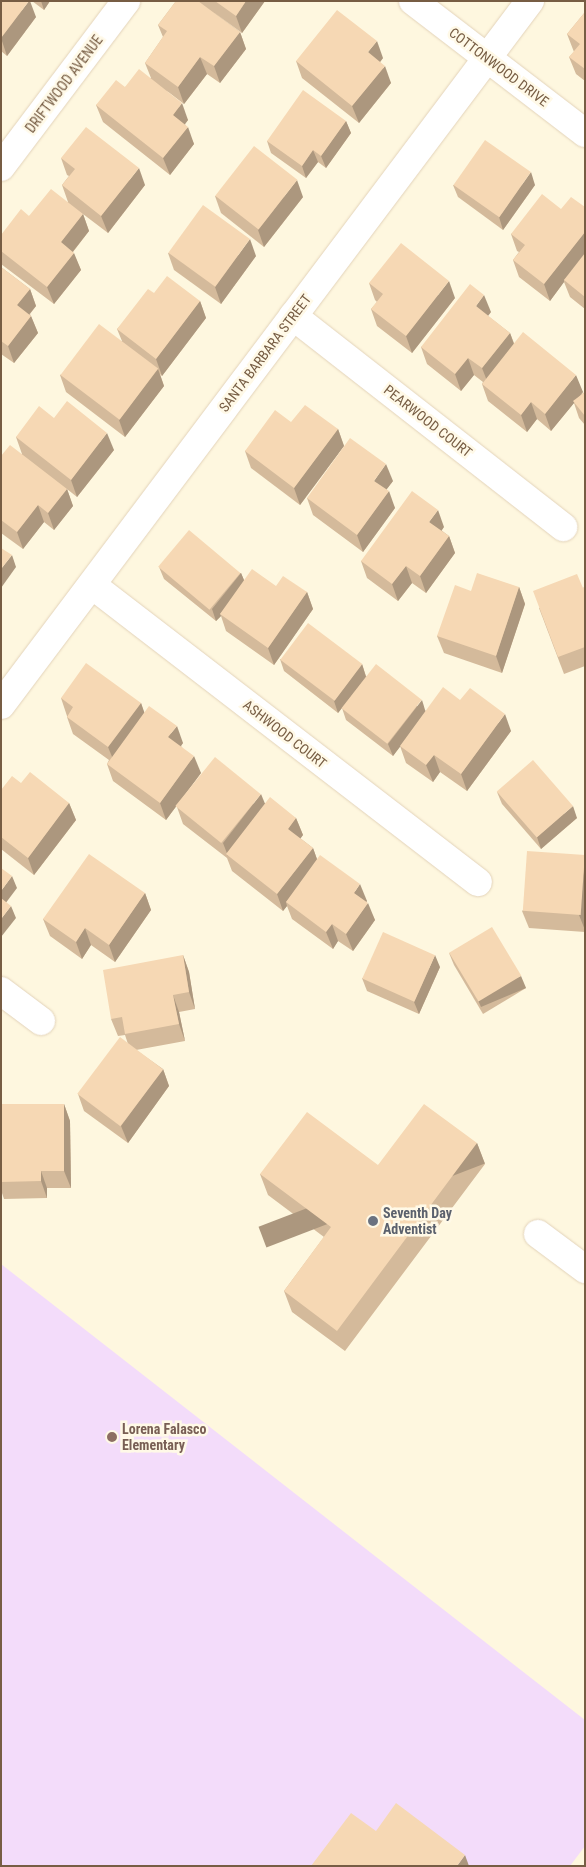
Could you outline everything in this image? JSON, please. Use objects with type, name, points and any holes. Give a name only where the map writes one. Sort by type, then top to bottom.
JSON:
[{"type":"street","name":"DRIFTWOOD AVENUE","points":[[1,168],[126,1]]},
{"type":"street","name":"COTTONWOOD DRIVE","points":[[413,1],[585,133]]},
{"type":"street","name":"SANTA BARBARA STREET","points":[[1,705],[530,1]]},
{"type":"street","name":"PEARWOOD COURT","points":[[293,316],[563,527]]},
{"type":"street","name":"ASHWOOD COURT","points":[[92,585],[478,882]]},
{"type":"street","points":[[1,991],[41,1021]]},
{"type":"street","points":[[538,1234],[585,1270]]},
{"type":"shaded area","name":"Lorena Falasco Elementary","points":[[1,1264],[585,1720],[585,1846],[570,1866],[1,1866]]},
{"type":"building","points":[[1,1],[29,1],[1,38]]},
{"type":"building","points":[[176,1],[198,1],[240,32],[214,66],[200,57],[178,87],[145,63],[167,31],[158,25]]},
{"type":"building","points":[[215,1],[246,1],[236,16]]},
{"type":"building","points":[[337,10],[377,41],[368,52],[385,66],[352,106],[296,61]]},
{"type":"building","points":[[585,12],[585,69],[569,57],[580,44],[567,34]]},
{"type":"building","points":[[139,69],[182,103],[173,115],[188,127],[163,158],[96,105],[116,80],[125,87]]},
{"type":"building","points":[[303,90],[346,121],[321,156],[313,150],[302,166],[267,141]]},
{"type":"building","points":[[86,127],[139,168],[101,216],[62,185],[75,169],[61,158]]},
{"type":"building","points":[[485,140],[531,172],[499,217],[453,185]]},
{"type":"building","points":[[254,146],[297,180],[259,230],[215,196]]},
{"type":"building","points":[[51,189],[83,214],[61,242],[74,253],[47,287],[1,251],[1,235],[21,209],[29,216]]},
{"type":"building","points":[[542,194],[561,209],[571,197],[585,207],[585,232],[544,284],[513,260],[525,245],[511,234]]},
{"type":"building","points":[[203,205],[250,239],[215,287],[168,253]]},
{"type":"building","points":[[401,243],[449,281],[406,336],[371,309],[383,294],[369,283]]},
{"type":"building","points":[[585,253],[585,297],[564,280]]},
{"type":"building","points":[[1,267],[30,289],[17,305],[31,316],[8,346],[1,341]]},
{"type":"building","points":[[167,276],[200,301],[156,359],[117,329],[148,289],[154,293]]},
{"type":"building","points":[[470,284],[484,295],[476,306],[510,333],[482,368],[468,358],[455,374],[421,347]]},
{"type":"building","points":[[99,324],[158,369],[120,420],[60,375]]},
{"type":"building","points":[[523,332],[576,375],[545,414],[531,402],[521,415],[482,384]]},
{"type":"building","points":[[585,392],[585,416],[573,401]]},
{"type":"building","points":[[67,401],[107,433],[71,480],[16,437],[39,406],[54,418]]},
{"type":"building","points":[[305,405],[338,429],[294,488],[245,451],[275,410],[291,422]]},
{"type":"building","points":[[350,438],[386,464],[374,481],[389,491],[357,535],[307,498]]},
{"type":"building","points":[[10,445],[67,489],[48,513],[38,505],[17,532],[1,520],[1,456]]},
{"type":"building","points":[[412,491],[438,510],[429,522],[449,536],[420,576],[406,566],[392,584],[361,561]]},
{"type":"building","points":[[189,530],[240,573],[209,610],[158,567]]},
{"type":"building","points":[[1,548],[12,555],[1,569]]},
{"type":"building","points":[[252,569],[276,586],[283,576],[307,592],[268,648],[220,614]]},
{"type":"building","points":[[477,573],[519,587],[496,656],[437,636],[455,585],[471,591]]},
{"type":"building","points":[[577,574],[583,588],[585,587],[585,647],[558,657],[533,591]]},
{"type":"building","points":[[308,623],[362,664],[335,701],[280,660]]},
{"type":"building","points":[[86,663],[141,703],[108,747],[67,717],[73,707],[61,698]]},
{"type":"building","points":[[376,664],[422,700],[387,744],[342,708]]},
{"type":"building","points":[[443,687],[460,700],[470,688],[505,714],[461,774],[434,755],[426,765],[400,746]]},
{"type":"building","points":[[149,706],[177,726],[168,737],[194,756],[160,803],[107,764]]},
{"type":"building","points":[[215,757],[261,794],[221,843],[175,806]]},
{"type":"building","points":[[533,760],[573,806],[537,838],[497,791]]},
{"type":"building","points":[[30,772],[69,803],[28,858],[1,837],[1,790],[12,776],[21,783]]},
{"type":"building","points":[[270,797],[296,818],[288,829],[313,848],[277,894],[226,854]]},
{"type":"building","points":[[527,851],[585,855],[581,915],[523,911]]},
{"type":"building","points":[[89,854],[145,893],[109,945],[85,928],[76,942],[43,919]]},
{"type":"building","points":[[320,855],[360,884],[354,893],[368,903],[346,934],[332,924],[326,932],[286,902]]},
{"type":"building","points":[[1,868],[12,876],[1,891]]},
{"type":"building","points":[[1,898],[11,906],[1,919]]},
{"type":"building","points":[[492,927],[521,976],[478,1002],[449,953]]},
{"type":"building","points":[[383,932],[435,955],[414,1002],[362,979]]},
{"type":"building","points":[[183,955],[189,992],[173,995],[179,1024],[125,1034],[122,1017],[111,1019],[103,970]]},
{"type":"building","points":[[120,1037],[163,1069],[120,1126],[77,1094]]},
{"type":"building","points":[[1,1104],[64,1104],[64,1171],[41,1171],[41,1181],[1,1182]]},
{"type":"building","name":"Seventh Day Adventist","points":[[424,1104],[477,1143],[337,1331],[284,1291],[331,1227],[260,1174],[307,1112],[378,1165]]},
{"type":"building","points":[[396,1803],[465,1855],[457,1866],[311,1866],[351,1813],[376,1831]]},
{"type":"place","name":"Seventh Day Adventist","points":[[373,1221]]},
{"type":"place","name":"Lorena Falasco Elementary","points":[[112,1437]]}]
